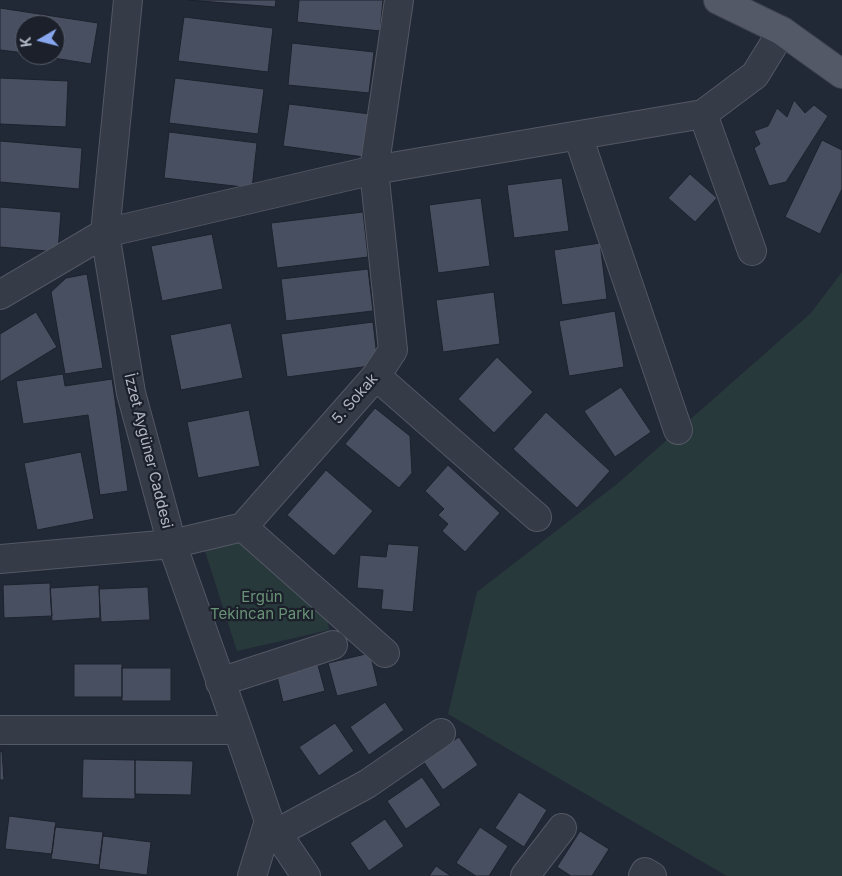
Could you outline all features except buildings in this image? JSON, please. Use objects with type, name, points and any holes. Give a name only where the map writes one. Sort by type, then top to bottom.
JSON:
[{"type":"main road","points":[[718,0],[782,31],[842,74]]},
{"type":"street","name":"İzzet Aygüner Caddesi","points":[[128,0],[105,232],[131,393],[172,544],[220,682],[273,827],[306,876]]},
{"type":"street","name":"5. Sokak","points":[[243,527],[376,376],[393,350],[374,170],[399,0]]},
{"type":"street","points":[[0,295],[105,232],[374,170],[703,114],[755,75],[782,31]]},
{"type":"street","points":[[703,114],[752,251]]},
{"type":"street","points":[[578,136],[678,430]]},
{"type":"street","points":[[376,376],[537,516]]},
{"type":"street","points":[[0,559],[172,544],[243,527],[385,653]]},
{"type":"street","points":[[220,682],[332,645]]},
{"type":"street","points":[[0,730],[238,730]]},
{"type":"street","points":[[252,876],[273,827],[367,784],[441,733]]},
{"type":"street","points":[[525,876],[562,828]]},
{"type":"street","points":[[643,876],[646,872],[652,876]]},
{"type":"green space","points":[[842,272],[842,876],[727,876],[448,714],[477,592],[617,484],[811,313]]},
{"type":"green space","name":"Ergün Tekincan Parkı","points":[[237,537],[327,611],[329,630],[237,651],[204,548]]}]
